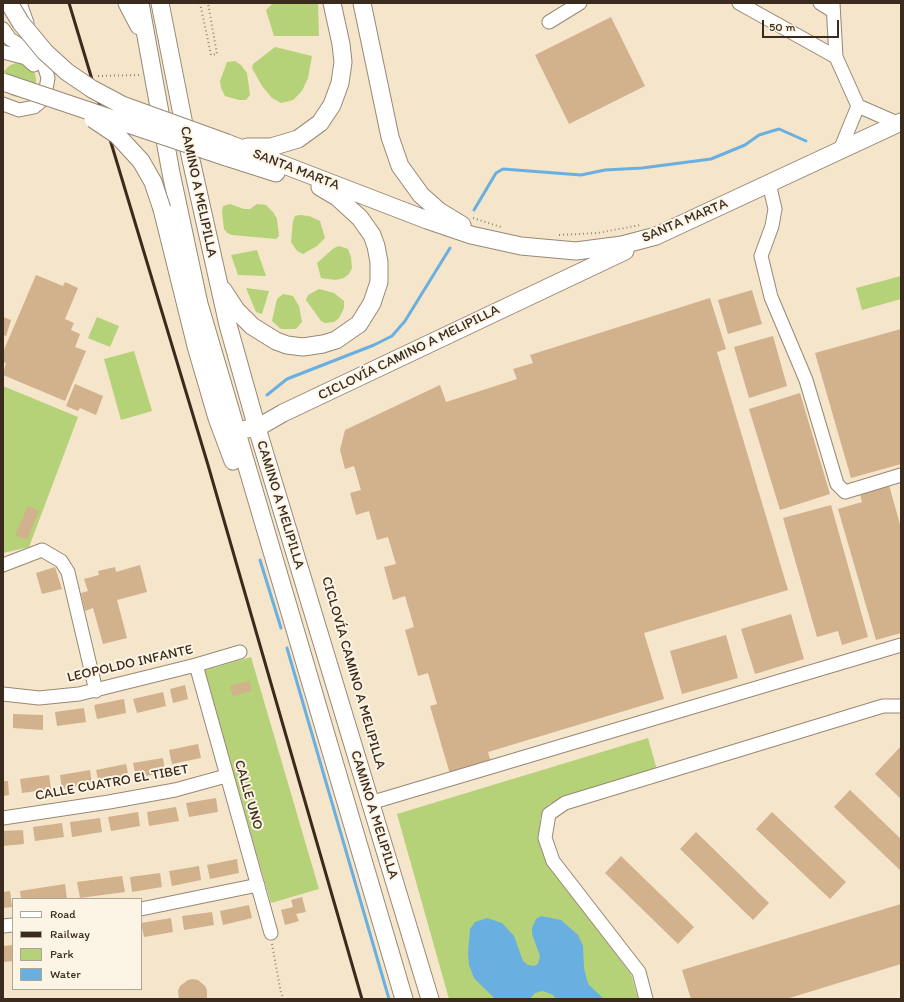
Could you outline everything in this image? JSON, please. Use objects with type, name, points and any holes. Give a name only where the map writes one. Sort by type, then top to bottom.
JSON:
[{"type":"main road","points":[[9,3],[21,23],[45,52],[67,72],[85,85],[122,105],[226,150]]},
{"type":"main road","name":"CAMINO A MELIPILLA","points":[[160,3],[214,270],[257,428],[430,999]]},
{"type":"main road","points":[[167,40],[168,3]]},
{"type":"main road","points":[[3,82],[61,101],[226,150],[289,143],[309,132],[326,114],[338,89],[343,62],[341,44],[332,3]]},
{"type":"main road","points":[[362,3],[390,137],[400,166],[421,195],[439,211],[474,231],[503,235]]},
{"type":"main road","name":"CAMINO A MELIPILLA","points":[[133,7],[148,46],[191,273],[232,422],[404,999]]},
{"type":"main road","points":[[61,101],[106,127],[134,152],[150,175],[162,209],[184,302],[217,418],[246,493],[261,519]]},
{"type":"main road","name":"SANTA MARTA","points":[[226,150],[365,196],[445,227],[503,235],[543,250],[576,251],[615,246],[656,236],[899,123]]},
{"type":"main road","name":"SANTA MARTA","points":[[226,150],[316,185],[365,196]]},
{"type":"main road","points":[[214,270],[224,291],[236,310],[252,326],[276,341],[295,346],[313,346],[336,340],[353,330],[366,314],[377,290],[380,273],[378,254],[372,235],[360,218],[337,197],[316,185]]},
{"type":"main road","points":[[232,422],[244,429],[257,428],[283,413],[656,236]]},
{"type":"street","points":[[20,3],[29,52]]},
{"type":"street","points":[[549,22],[580,3]]},
{"type":"street","points":[[739,3],[836,57]]},
{"type":"street","points":[[820,3],[833,7],[836,57],[858,106],[899,123]]},
{"type":"street","points":[[3,29],[10,39],[29,52],[45,68],[48,78],[47,90],[41,101],[34,107],[24,110],[14,110],[3,104]]},
{"type":"street","points":[[3,43],[29,52]]},
{"type":"street","points":[[3,52],[26,58],[39,74],[40,83],[35,95],[24,101],[10,100],[3,93]]},
{"type":"street","points":[[840,150],[858,106]]},
{"type":"street","points":[[769,183],[774,210],[772,226],[761,256],[771,298],[806,380],[836,484],[844,492],[901,475]]},
{"type":"street","points":[[3,565],[42,550],[60,561],[68,572],[96,691]]},
{"type":"street","points":[[370,803],[901,645]]},
{"type":"street","name":"LEOPOLDO INFANTE","points":[[3,694],[39,698],[96,691],[240,652]]},
{"type":"street","name":"CALLE UNO","points":[[196,665],[271,933]]},
{"type":"street","points":[[646,999],[639,972],[553,861],[545,838],[549,814],[565,803],[883,706],[901,706]]},
{"type":"street","name":"CALLE CUATRO EL TIBET","points":[[3,818],[168,792],[226,776]]},
{"type":"street","points":[[142,909],[258,885]]},
{"type":"path","points":[[200,3],[211,55],[216,54],[208,3]]},
{"type":"path","points":[[470,216],[503,235]]},
{"type":"path","points":[[557,235],[598,233],[641,225]]},
{"type":"path","points":[[271,933],[281,993],[284,999]]},
{"type":"green space","points":[[273,3],[318,3],[319,36],[274,36],[266,10]]},
{"type":"green space","points":[[275,47],[312,56],[308,78],[302,91],[293,100],[281,103],[272,98],[262,86],[252,68],[253,64]]},
{"type":"green space","points":[[235,61],[241,65],[247,73],[250,95],[246,100],[239,100],[225,96],[221,88],[220,81],[227,62]]},
{"type":"green space","points":[[22,63],[31,68],[35,73],[35,87],[31,92],[26,96],[16,97],[12,96],[3,87],[2,77],[3,73],[12,64]]},
{"type":"green space","points":[[230,204],[244,209],[250,209],[257,204],[266,205],[277,219],[279,236],[276,239],[232,235],[227,233],[224,229],[222,212],[223,206]]},
{"type":"green space","points":[[295,216],[309,216],[320,221],[325,238],[317,246],[303,254],[297,251],[291,242],[293,221]]},
{"type":"green space","points":[[339,246],[348,249],[351,257],[352,268],[349,274],[344,278],[335,280],[321,278],[317,263],[334,248]]},
{"type":"green space","points":[[257,250],[266,276],[238,275],[231,255]]},
{"type":"green space","points":[[901,276],[901,299],[862,310],[856,288]]},
{"type":"green space","points":[[246,288],[269,291],[262,314],[256,312]]},
{"type":"green space","points":[[319,289],[334,293],[344,301],[344,308],[339,318],[334,322],[325,323],[321,321],[306,300],[308,295]]},
{"type":"green space","points":[[283,294],[293,296],[299,306],[302,322],[296,329],[281,329],[272,321],[277,299]]},
{"type":"green space","points":[[97,317],[119,326],[110,347],[88,338]]},
{"type":"green space","points":[[134,351],[152,411],[121,420],[104,359]]},
{"type":"green space","points":[[3,386],[78,417],[29,547],[3,553]]},
{"type":"green space","points":[[251,657],[319,889],[271,903],[203,671]]},
{"type":"green space","points":[[648,738],[657,770],[549,804],[540,818],[541,837],[547,863],[631,974],[638,999],[449,999],[397,814]]},
{"type":"water","points":[[541,916],[561,920],[578,935],[583,946],[584,968],[589,985],[604,999],[556,999],[553,995],[543,991],[535,993],[530,999],[495,999],[474,978],[469,965],[468,953],[470,929],[475,922],[487,918],[502,923],[514,936],[523,961],[528,965],[534,966],[538,964],[540,956],[532,934],[532,928],[536,919]]},
{"type":"building","points":[[611,17],[645,86],[569,124],[535,55]]},
{"type":"building","points":[[36,275],[63,286],[65,282],[78,288],[65,319],[74,323],[71,330],[80,334],[75,347],[86,351],[65,401],[3,375],[6,363],[3,362],[3,352]]},
{"type":"building","points":[[752,290],[762,324],[728,334],[718,300]]},
{"type":"building","points":[[710,298],[726,349],[717,352],[788,590],[644,633],[664,699],[488,752],[491,762],[450,774],[430,706],[437,704],[428,673],[418,676],[405,630],[414,627],[405,596],[393,600],[384,567],[396,564],[388,537],[377,540],[369,511],[356,515],[350,493],[361,490],[354,466],[345,469],[340,450],[345,430],[440,385],[446,402],[517,379],[513,369],[533,363],[530,355]]},
{"type":"building","points":[[3,317],[11,320],[6,336],[3,335]]},
{"type":"building","points":[[901,329],[901,464],[851,478],[815,353]]},
{"type":"building","points":[[773,336],[787,386],[749,398],[734,347]]},
{"type":"building","points":[[75,384],[103,396],[96,415],[80,408],[78,411],[66,406]]},
{"type":"building","points":[[800,393],[830,494],[780,510],[749,409]]},
{"type":"building","points":[[889,485],[901,528],[901,633],[876,640],[838,509],[862,502],[860,494]]},
{"type":"building","points":[[831,505],[868,637],[842,645],[838,631],[817,637],[783,518]]},
{"type":"building","points":[[28,506],[39,511],[27,540],[15,535]]},
{"type":"building","points":[[140,565],[147,592],[117,600],[127,638],[103,644],[93,608],[85,611],[81,593],[88,591],[84,579],[99,575],[98,571],[115,567],[116,572]]},
{"type":"building","points":[[55,567],[62,589],[42,594],[36,573]]},
{"type":"building","points":[[791,614],[804,659],[755,674],[741,629]]},
{"type":"building","points":[[726,635],[738,678],[682,694],[670,651]]},
{"type":"building","points":[[249,681],[252,691],[233,696],[230,686]]},
{"type":"building","points":[[185,685],[188,699],[173,703],[170,689]]},
{"type":"building","points":[[163,692],[166,706],[137,713],[133,699]]},
{"type":"building","points":[[124,699],[126,713],[97,719],[94,705]]},
{"type":"building","points":[[84,708],[86,722],[57,726],[55,712]]},
{"type":"building","points":[[13,714],[43,715],[43,730],[13,728]]},
{"type":"building","points":[[198,744],[201,758],[172,764],[169,750]]},
{"type":"building","points":[[901,746],[901,799],[875,774]]},
{"type":"building","points":[[163,758],[165,772],[136,778],[133,763]]},
{"type":"building","points":[[126,764],[129,778],[99,784],[96,770]]},
{"type":"building","points":[[90,770],[92,784],[62,789],[60,775]]},
{"type":"building","points":[[49,775],[51,789],[22,793],[20,779]]},
{"type":"building","points":[[3,781],[8,781],[9,795],[3,796]]},
{"type":"building","points":[[850,790],[901,839],[901,871],[834,807]]},
{"type":"building","points":[[216,798],[218,812],[189,817],[186,803]]},
{"type":"building","points":[[176,807],[179,821],[149,826],[147,812]]},
{"type":"building","points":[[138,812],[140,826],[111,831],[108,817]]},
{"type":"building","points":[[772,812],[846,882],[830,899],[756,829]]},
{"type":"building","points":[[100,818],[102,832],[72,837],[70,822]]},
{"type":"building","points":[[62,823],[64,837],[35,841],[33,827]]},
{"type":"building","points":[[23,830],[24,844],[3,846],[3,831]]},
{"type":"building","points":[[696,832],[769,903],[753,920],[680,849]]},
{"type":"building","points":[[621,856],[694,927],[678,944],[605,873]]},
{"type":"building","points":[[237,859],[239,873],[210,879],[207,865]]},
{"type":"building","points":[[199,866],[201,880],[172,886],[169,871]]},
{"type":"building","points":[[160,873],[162,887],[132,892],[130,877]]},
{"type":"building","points":[[122,876],[125,892],[80,898],[77,882]]},
{"type":"building","points":[[65,884],[67,898],[21,898],[20,891]]},
{"type":"building","points":[[10,891],[12,907],[3,908],[3,892]]},
{"type":"building","points":[[302,897],[306,912],[296,914],[299,921],[285,925],[281,910],[293,907],[291,900]]},
{"type":"building","points":[[901,904],[901,964],[786,999],[691,999],[682,970]]},
{"type":"building","points":[[249,905],[252,918],[223,925],[220,911]]},
{"type":"building","points":[[212,912],[214,925],[184,930],[182,916]]},
{"type":"building","points":[[171,918],[173,932],[144,937],[142,923]]},
{"type":"building","points":[[12,945],[12,961],[3,962],[3,946]]},
{"type":"building","points":[[188,980],[198,980],[205,986],[207,990],[207,999],[179,999],[178,991],[180,986]]},
{"type":"waterway","points":[[474,210],[496,173],[503,169],[581,175],[605,170],[642,168],[711,159],[745,145],[759,135],[779,129],[806,141]]},
{"type":"waterway","points":[[267,395],[287,379],[374,345],[392,336],[405,321],[450,248]]},
{"type":"waterway","points":[[260,560],[281,628]]},
{"type":"waterway","points":[[287,648],[389,999]]},
{"type":"railway","points":[[69,3],[208,465],[362,999]]}]
